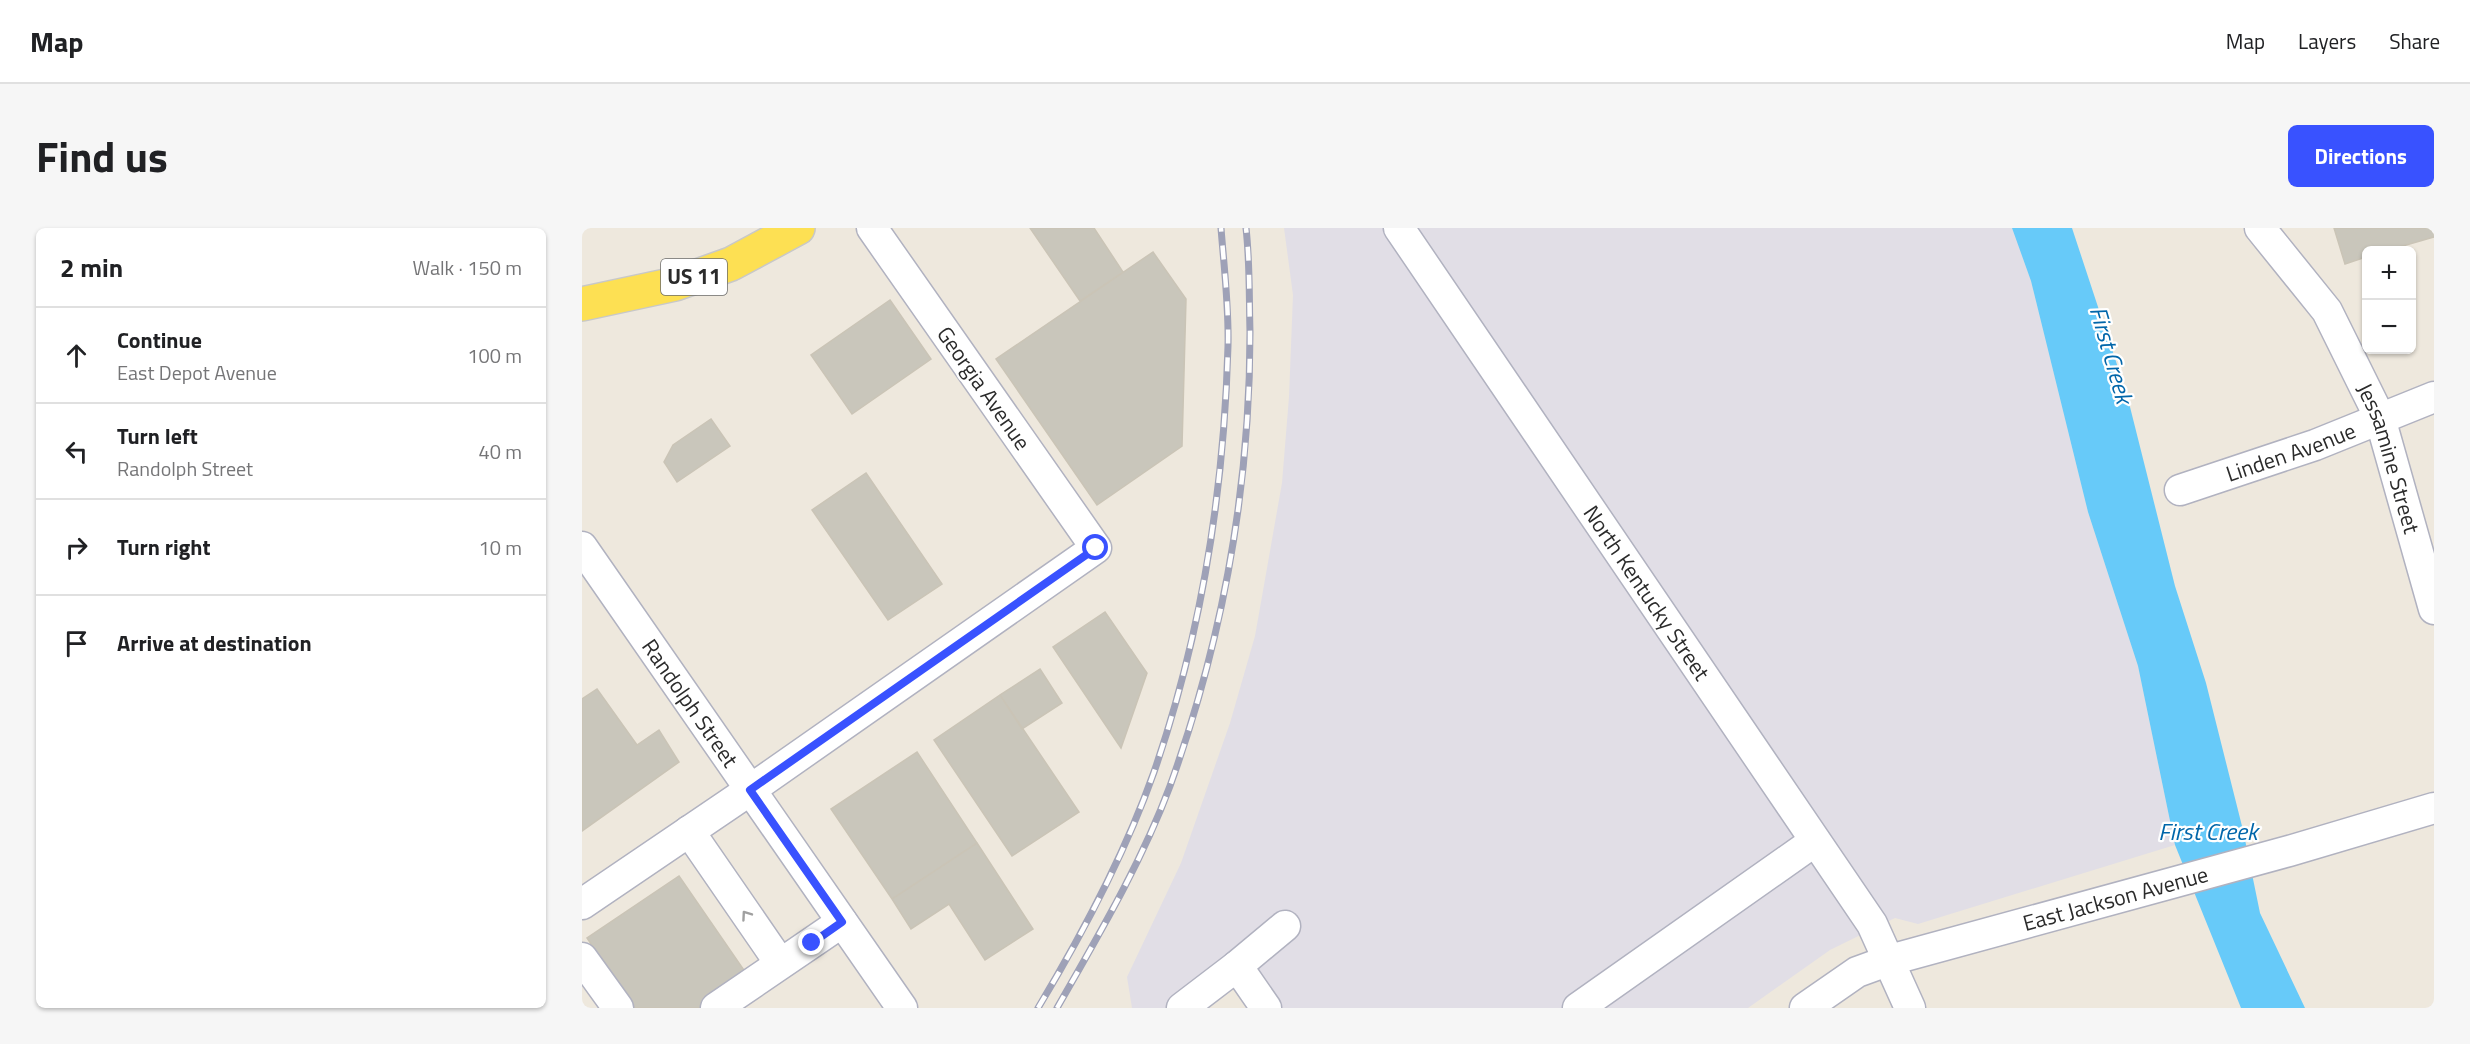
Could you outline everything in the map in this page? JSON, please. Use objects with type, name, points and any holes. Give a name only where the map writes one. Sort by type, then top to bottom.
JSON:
[{"type":"main road","name":"US 11","points":[[582,304],[686,280],[731,264],[798,228]]},
{"type":"street","name":"Georgia Avenue","points":[[750,790],[1096,548],[872,228]]},
{"type":"street","name":"North Kentucky Street","points":[[1399,228],[1872,924],[1911,1008]]},
{"type":"street","name":"Jessamine Street","points":[[2260,228],[2327,311],[2379,418],[2434,609]]},
{"type":"street","name":"Linden Avenue","points":[[2181,490],[2315,445],[2434,397]]},
{"type":"street","name":"Randolph Street","points":[[582,547],[902,1008]]},
{"type":"street","points":[[582,904],[750,790]]},
{"type":"street","name":"East Jackson Avenue","points":[[1804,1008],[1857,972],[1890,960],[2289,851],[2434,808]]},
{"type":"street","points":[[689,831],[780,963]]},
{"type":"street","points":[[1578,1008],[1815,841]]},
{"type":"street","points":[[716,1008],[842,922]]},
{"type":"street","points":[[1182,1008],[1285,926]]},
{"type":"street","points":[[582,958],[618,1008]]},
{"type":"street","points":[[1237,966],[1266,1008]]},
{"type":"shaded area","points":[[1284,228],[2012,228],[2031,281],[2088,512],[2138,666],[2175,845],[1918,924],[1895,918],[1830,950],[1748,1008],[1280,1008],[1251,966],[1169,1008],[1132,1008],[1127,977],[1181,863],[1230,723],[1255,636],[1282,483],[1289,397],[1293,295]]},
{"type":"water","name":"First Creek","points":[[2012,228],[2072,228],[2127,395],[2175,586],[2206,683],[2243,830],[2260,913],[2305,1008],[2241,1008],[2175,845],[2138,666],[2088,512],[2031,281]]},
{"type":"building","points":[[1030,228],[1094,228],[1123,272],[1080,301]]},
{"type":"building","points":[[2334,228],[2434,228],[2434,237],[2403,246],[2362,246],[2362,258],[2345,264]]},
{"type":"building","points":[[1153,252],[1186,299],[1182,446],[1097,505],[996,359]]},
{"type":"building","points":[[890,300],[931,359],[852,414],[811,355]]},
{"type":"building","points":[[711,419],[730,446],[677,482],[664,462],[673,445]]},
{"type":"building","points":[[866,473],[942,584],[888,620],[812,510]]},
{"type":"building","points":[[1105,612],[1147,673],[1121,748],[1053,647]]},
{"type":"building","points":[[1040,669],[1062,703],[1022,729],[1000,695]]},
{"type":"building","points":[[597,689],[637,745],[659,730],[679,762],[582,831],[582,699]]},
{"type":"building","points":[[1000,695],[1079,812],[1012,856],[934,740]]},
{"type":"building","points":[[917,752],[977,843],[892,899],[831,809]]},
{"type":"building","points":[[977,843],[1033,929],[985,960],[949,904],[911,929],[892,899]]},
{"type":"building","points":[[679,876],[748,976],[701,1008],[634,1008],[587,938]]},
{"type":"railway","points":[[1038,1008],[1087,922],[1143,803],[1171,721],[1185,668],[1207,562],[1226,400],[1228,331],[1221,228]]},
{"type":"railway","points":[[1057,1008],[1118,899],[1158,815],[1189,731],[1219,619],[1239,505],[1245,448],[1250,332],[1246,228]]},
{"type":"route","points":[[812,943],[842,922],[750,790],[1096,548]]}]
